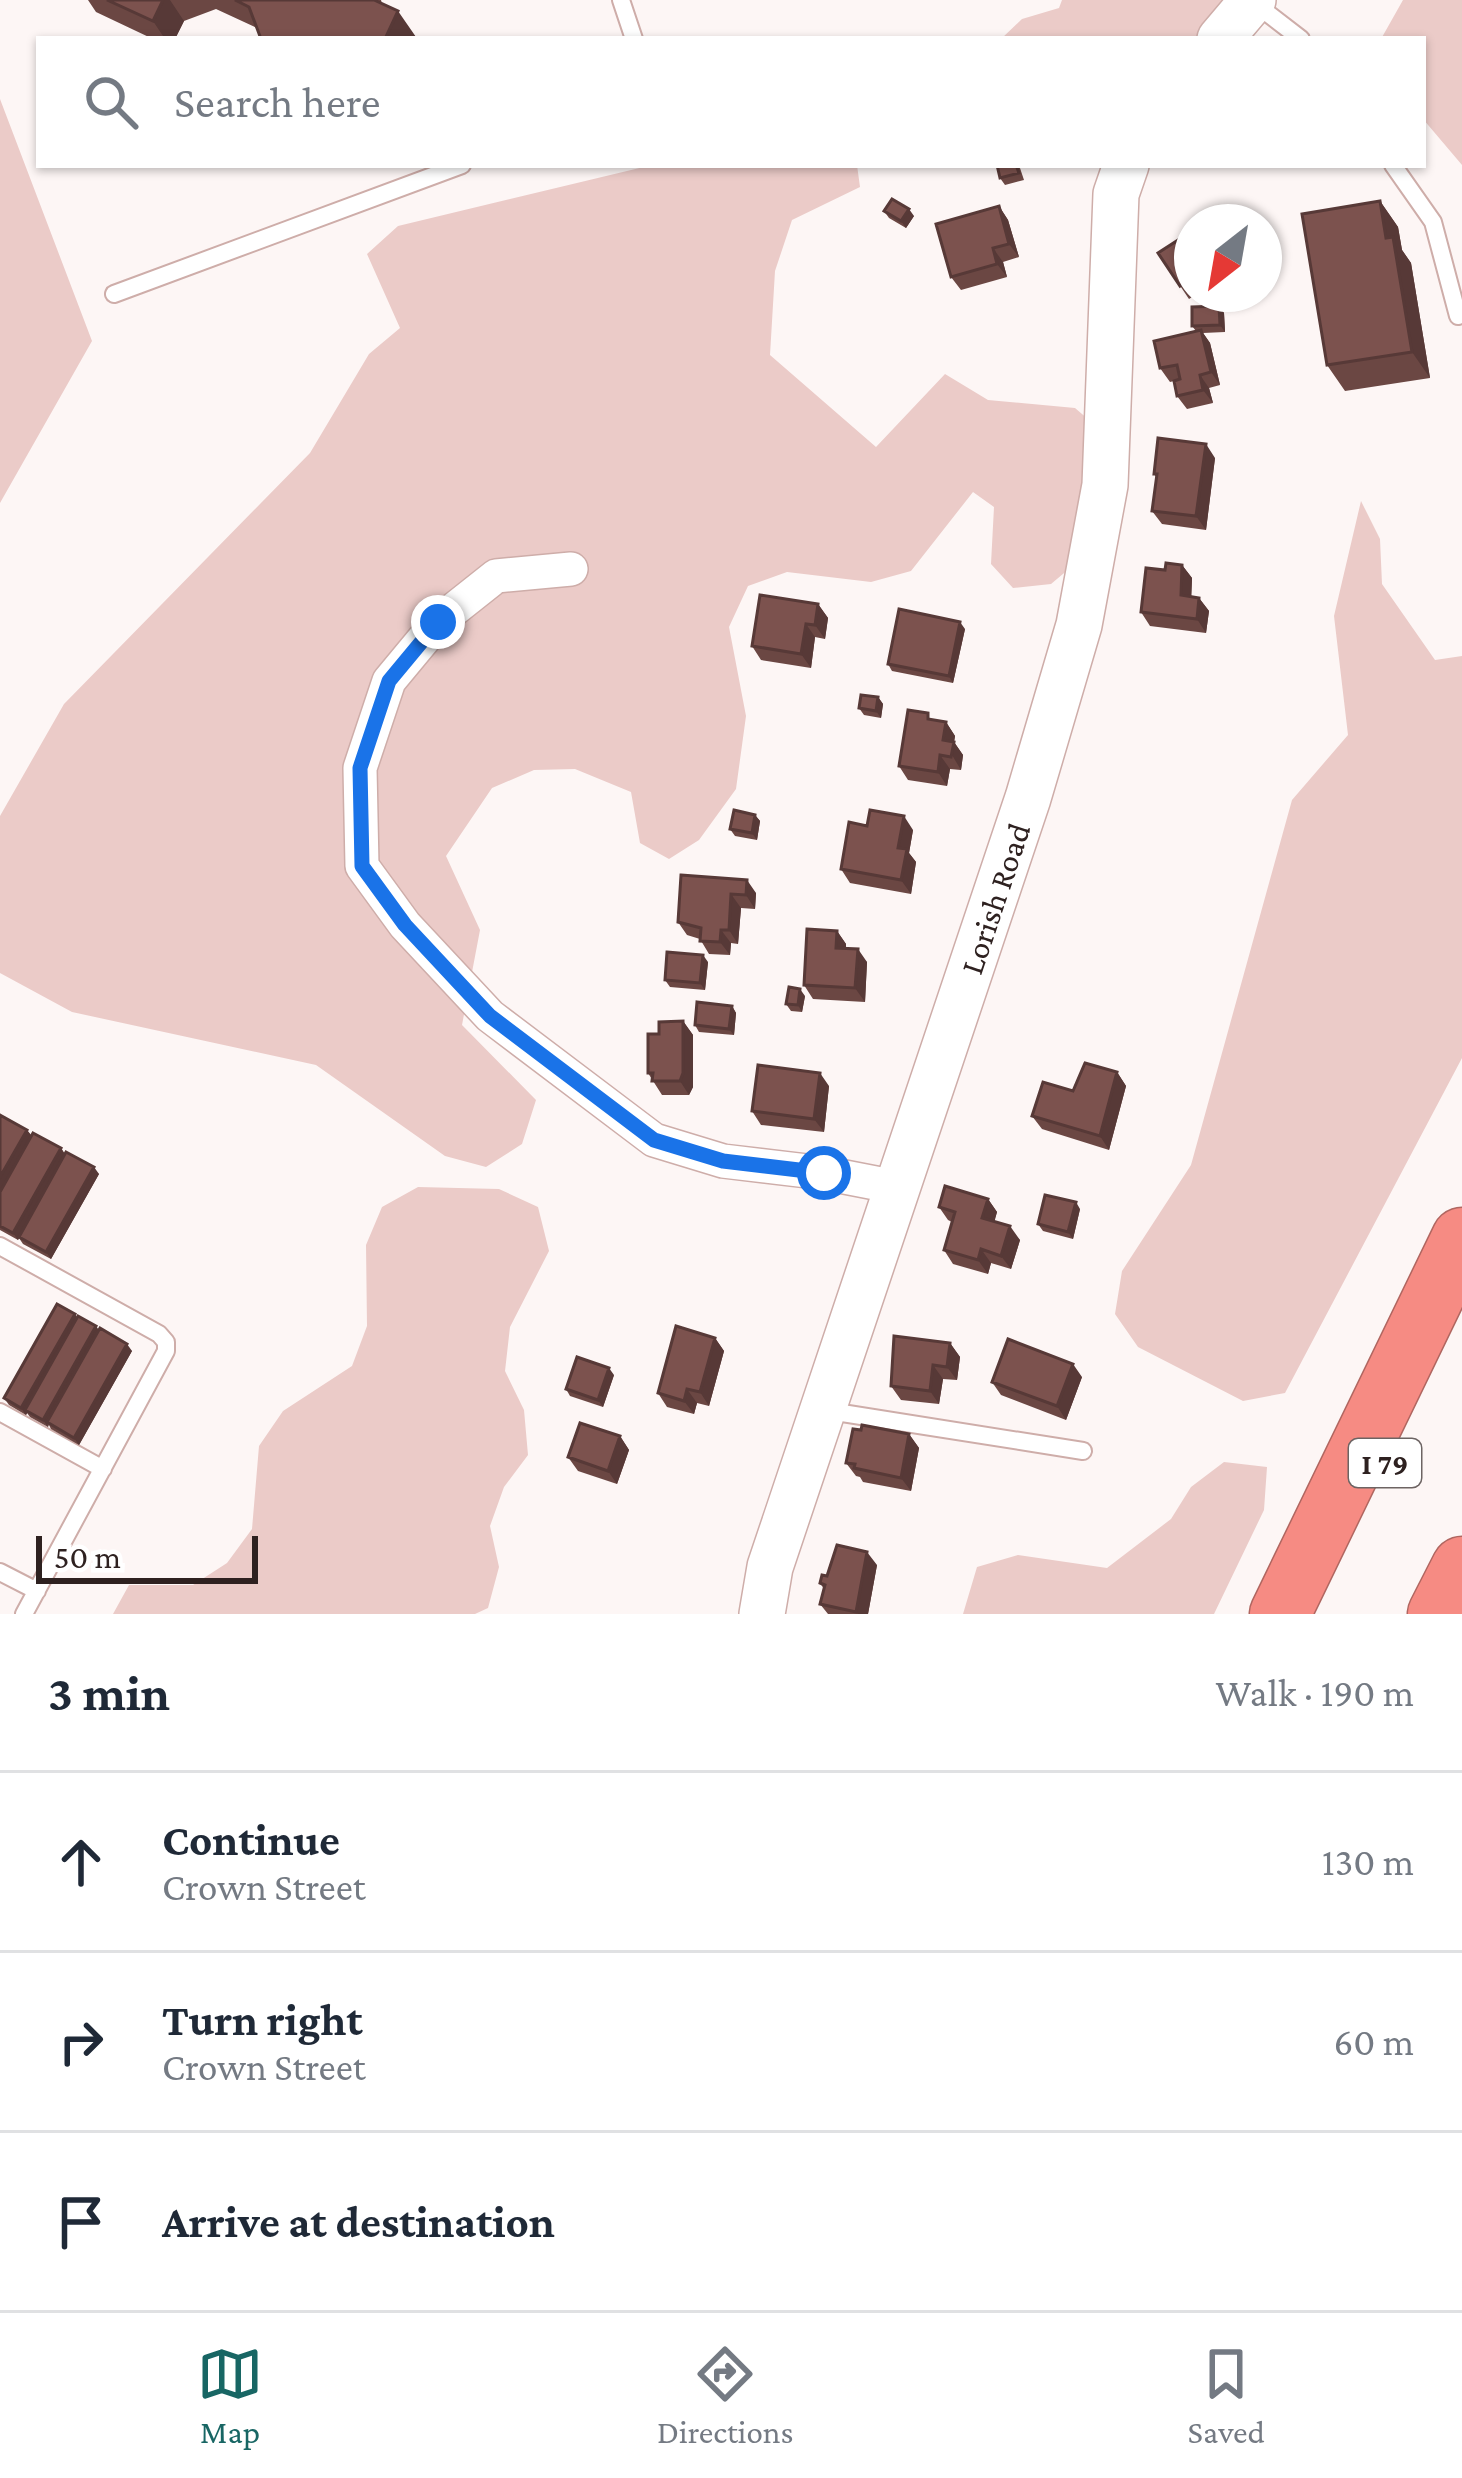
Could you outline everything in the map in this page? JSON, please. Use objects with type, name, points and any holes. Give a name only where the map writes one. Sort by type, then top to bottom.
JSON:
[{"type":"highway","points":[[1280,1614],[1462,1238]]},
{"type":"highway","name":"I 79","points":[[1308,1614],[1462,1312]]},
{"type":"highway","points":[[1438,1614],[1462,1567]]},
{"type":"street","points":[[1223,36],[1253,1]]},
{"type":"street","name":"Lorish Road","points":[[763,1614],[770,1567],[1028,798],[1079,625],[1105,485],[1116,194],[1125,168]]},
{"type":"street","points":[[571,568],[496,576],[438,622],[389,681],[360,768],[362,866],[405,925],[490,1016],[654,1140],[723,1161],[896,1187]]},
{"type":"lane","points":[[621,0],[633,36]]},
{"type":"lane","points":[[1253,1],[1297,36]]},
{"type":"lane","points":[[114,293],[454,168]]},
{"type":"lane","points":[[1395,168],[1433,222],[1458,316]]},
{"type":"lane","points":[[0,1246],[160,1334],[166,1342],[166,1351],[25,1614]]},
{"type":"lane","points":[[823,1410],[1083,1451]]},
{"type":"lane","points":[[0,1412],[103,1468]]},
{"type":"lane","points":[[0,1572],[37,1592]]},
{"type":"shaded area","points":[[1062,0],[1249,0],[1219,36],[1004,36],[1022,19],[1059,8]]},
{"type":"shaded area","points":[[1403,0],[1462,0],[1462,165],[1426,123],[1426,36],[1383,36]]},
{"type":"shaded area","points":[[0,99],[92,341],[0,503]]},
{"type":"shaded area","points":[[640,168],[857,168],[860,187],[792,220],[775,271],[770,355],[876,447],[945,374],[988,400],[1075,408],[1103,432],[1088,553],[1051,584],[1013,588],[991,564],[994,507],[973,492],[911,571],[871,582],[787,572],[748,586],[729,627],[746,716],[736,789],[699,840],[669,859],[640,843],[631,792],[575,769],[534,770],[492,788],[446,856],[480,930],[462,1025],[536,1100],[522,1144],[486,1167],[445,1156],[316,1065],[72,1012],[0,973],[0,816],[64,704],[310,453],[369,354],[400,328],[367,254],[398,226]]},
{"type":"shaded area","points":[[1361,501],[1380,539],[1382,584],[1435,660],[1462,656],[1462,1058],[1285,1393],[1243,1401],[1138,1347],[1115,1314],[1122,1271],[1191,1165],[1292,800],[1348,735],[1334,616]]},
{"type":"shaded area","points":[[418,1187],[499,1189],[538,1207],[549,1251],[510,1327],[505,1371],[524,1410],[528,1455],[504,1487],[490,1526],[499,1567],[488,1608],[475,1614],[113,1614],[129,1585],[193,1585],[227,1563],[252,1529],[259,1446],[283,1411],[352,1366],[367,1326],[366,1245],[382,1207]]},
{"type":"shaded area","points":[[1224,1462],[1267,1467],[1264,1510],[1214,1614],[963,1614],[977,1567],[1018,1555],[1107,1568],[1171,1519],[1191,1487]]},
{"type":"building","points":[[107,0],[163,0],[153,21]]},
{"type":"building","points":[[235,0],[374,0],[398,11],[386,36],[260,36],[249,7]]},
{"type":"building","points":[[998,168],[1017,168],[1019,173],[1000,178]]},
{"type":"building","points":[[892,199],[909,209],[901,221],[884,211]]},
{"type":"building","points":[[1380,201],[1386,238],[1393,237],[1412,352],[1327,365],[1302,214]]},
{"type":"building","points":[[999,206],[1009,244],[993,248],[997,264],[951,277],[936,224]]},
{"type":"building","points":[[1174,243],[1174,277],[1158,253]]},
{"type":"building","points":[[1192,312],[1219,312],[1220,325],[1192,326]]},
{"type":"building","points":[[1201,330],[1211,372],[1200,375],[1203,390],[1177,396],[1177,365],[1160,368],[1154,341]]},
{"type":"building","points":[[1158,438],[1206,444],[1196,516],[1152,511]]},
{"type":"building","points":[[1166,563],[1182,565],[1181,595],[1199,598],[1197,619],[1141,612],[1146,568],[1165,570]]},
{"type":"building","points":[[760,595],[818,604],[815,625],[806,624],[801,654],[752,646]]},
{"type":"building","points":[[899,609],[960,622],[949,676],[888,664]]},
{"type":"building","points":[[861,695],[878,697],[876,711],[859,708]]},
{"type":"building","points":[[908,710],[946,722],[943,740],[954,742],[951,757],[940,755],[938,772],[899,766]]},
{"type":"building","points":[[734,810],[755,815],[752,833],[730,829]]},
{"type":"building","points":[[870,810],[904,816],[898,848],[907,849],[901,880],[841,869],[849,822],[867,826]]},
{"type":"building","points":[[681,875],[747,880],[746,895],[731,894],[729,930],[721,930],[720,942],[700,941],[701,928],[678,922]]},
{"type":"building","points":[[807,929],[837,931],[836,948],[858,949],[855,988],[804,985]]},
{"type":"building","points":[[667,952],[703,955],[700,983],[665,980]]},
{"type":"building","points":[[789,987],[800,989],[798,1005],[786,1004]]},
{"type":"building","points":[[697,1002],[732,1006],[729,1029],[695,1025]]},
{"type":"building","points":[[683,1021],[680,1081],[652,1081],[648,1034],[659,1034],[659,1022]]},
{"type":"building","points":[[1085,1063],[1117,1072],[1100,1136],[1032,1116],[1043,1082],[1073,1091]]},
{"type":"building","points":[[758,1065],[820,1073],[814,1119],[752,1111]]},
{"type":"building","points":[[0,1115],[27,1130],[0,1177]]},
{"type":"building","points":[[33,1133],[61,1148],[13,1233],[0,1226],[0,1192]]},
{"type":"building","points":[[66,1152],[94,1167],[46,1252],[19,1237]]},
{"type":"building","points":[[945,1186],[988,1199],[982,1218],[1010,1226],[1001,1256],[981,1249],[978,1260],[944,1250],[955,1212],[939,1207]]},
{"type":"building","points":[[1045,1195],[1076,1202],[1068,1232],[1038,1224]]},
{"type":"building","points":[[57,1304],[75,1314],[21,1408],[4,1398]]},
{"type":"building","points":[[78,1316],[96,1326],[43,1420],[25,1410]]},
{"type":"building","points":[[676,1326],[715,1338],[700,1392],[687,1389],[684,1401],[658,1393]]},
{"type":"building","points":[[100,1328],[127,1344],[74,1438],[47,1422]]},
{"type":"building","points":[[894,1336],[950,1343],[947,1367],[933,1365],[930,1391],[891,1386]]},
{"type":"building","points":[[1008,1339],[1073,1364],[1057,1406],[992,1382]]},
{"type":"building","points":[[577,1357],[609,1368],[598,1400],[566,1389]]},
{"type":"building","points":[[580,1423],[620,1436],[608,1471],[568,1457]]},
{"type":"building","points":[[862,1425],[909,1434],[901,1478],[846,1463],[853,1429],[861,1430]]},
{"type":"building","points":[[837,1545],[867,1552],[856,1612],[820,1604],[825,1585],[820,1583],[822,1575],[827,1576]]},
{"type":"route","points":[[438,622],[389,681],[360,768],[362,866],[405,925],[490,1016],[654,1140],[723,1161],[824,1173]]}]
